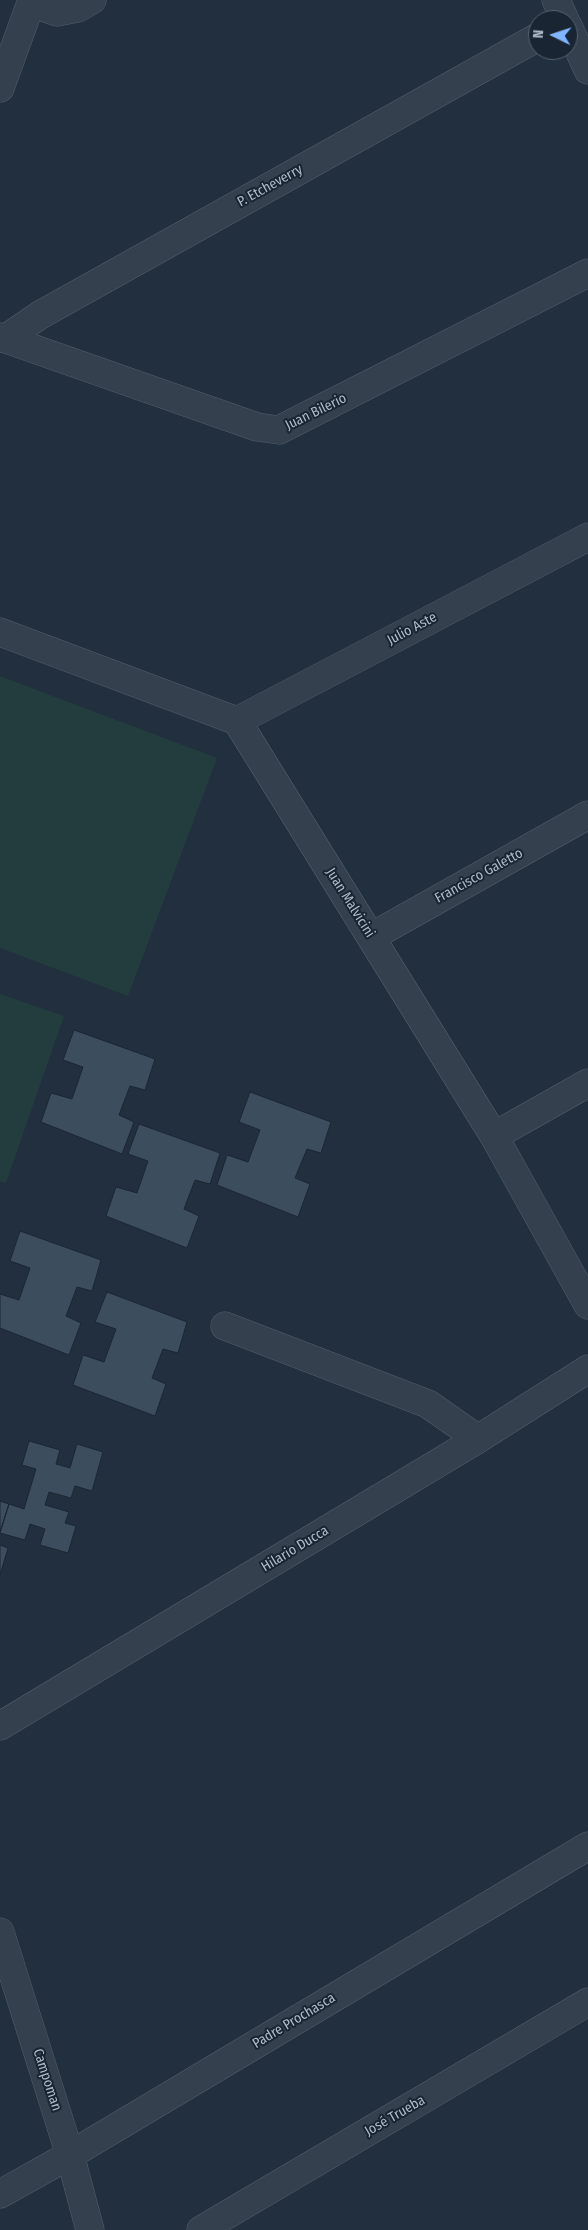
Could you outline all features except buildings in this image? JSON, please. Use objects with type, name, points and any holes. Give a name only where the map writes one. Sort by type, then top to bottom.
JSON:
[{"type":"street","points":[[0,88],[31,2],[57,12],[78,8],[92,0]]},
{"type":"street","name":"P. Etcheverry","points":[[2,338],[40,314],[528,43]]},
{"type":"street","points":[[578,48],[588,70]]},
{"type":"street","name":"Juan Bilerio","points":[[2,338],[258,427],[279,430],[588,273]]},
{"type":"street","name":"Julio Aste","points":[[237,721],[588,536]]},
{"type":"street","points":[[0,632],[237,721]]},
{"type":"street","name":"Juan Malvicini","points":[[237,721],[494,1136],[588,1305]]},
{"type":"street","name":"Francisco Galetto","points":[[370,937],[588,815]]},
{"type":"street","points":[[494,1136],[588,1083]]},
{"type":"street","points":[[224,1326],[428,1404],[478,1439]]},
{"type":"street","name":"Hilario Ducca","points":[[0,1726],[478,1439],[588,1369]]},
{"type":"street","name":"Padre Prochasca","points":[[0,2194],[588,1846]]},
{"type":"street","name":"Campoman","points":[[0,1932],[70,2154],[90,2230]]},
{"type":"street","name":"José Trueba","points":[[201,2230],[588,2002]]},
{"type":"green space","points":[[0,676],[217,758],[128,996],[0,948]]},
{"type":"green space","points":[[0,994],[64,1016],[6,1183],[0,1181]]}]
